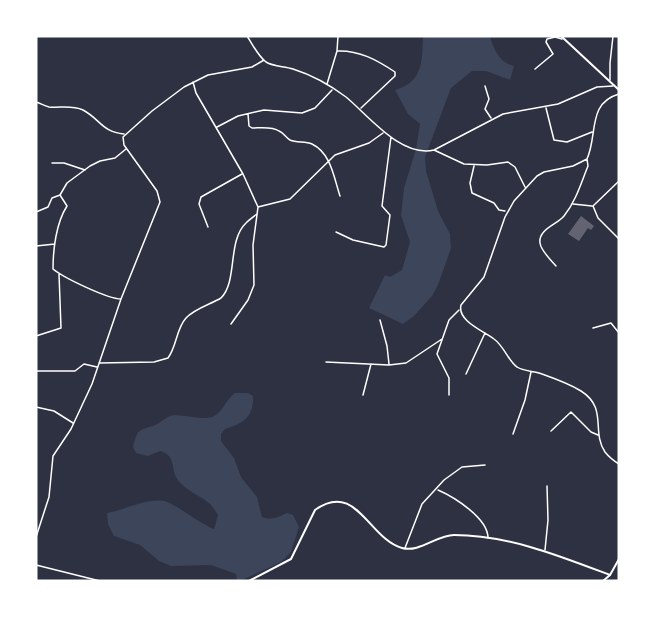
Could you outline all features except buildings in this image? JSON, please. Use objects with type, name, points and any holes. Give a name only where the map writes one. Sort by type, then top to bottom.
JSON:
[{"type":"main road","points":[[562,38],[619,92]]},
{"type":"main road","points":[[249,581],[291,559],[315,510],[329,503],[342,502],[354,507],[389,541],[404,549],[412,549],[445,536],[488,538],[545,550],[610,575]]},
{"type":"main road","points":[[603,581],[610,575],[619,560]]},
{"type":"street","points":[[247,36],[264,60],[296,70],[327,84],[391,136],[416,149],[434,150],[458,163],[474,165],[508,162],[515,167],[525,188]]},
{"type":"street","points":[[327,84],[337,51],[338,36]]},
{"type":"street","points":[[610,81],[613,36]]},
{"type":"street","points":[[535,69],[553,54],[547,45],[547,39],[562,38]]},
{"type":"street","points":[[337,51],[360,53],[395,72],[394,76],[360,109]]},
{"type":"street","points":[[36,537],[49,497],[53,456],[74,423],[98,368],[121,299],[160,202],[157,191],[122,141],[125,134],[171,95],[193,82],[208,75],[256,66],[264,60]]},
{"type":"street","points":[[193,82],[196,93],[243,174],[258,207],[253,245],[254,285],[248,300],[231,324]]},
{"type":"street","points":[[485,86],[489,99],[485,108],[492,119]]},
{"type":"street","points":[[434,150],[492,119],[515,111],[567,101],[597,87],[614,86]]},
{"type":"street","points":[[216,127],[238,116],[271,110],[302,113],[315,108],[334,89]]},
{"type":"street","points":[[556,266],[541,245],[541,239],[551,224],[563,217],[573,204],[588,166],[587,159],[600,107],[608,97],[619,92]]},
{"type":"street","points":[[36,102],[49,107],[63,106],[81,109],[112,133],[125,134]]},
{"type":"street","points":[[546,106],[553,138],[556,141],[567,141],[593,131]]},
{"type":"street","points":[[248,114],[250,128],[279,130],[288,139],[310,143],[323,152],[329,161],[340,196]]},
{"type":"street","points":[[258,207],[290,199],[340,152],[369,143],[384,132]]},
{"type":"street","points":[[336,232],[353,240],[384,247],[386,245],[390,215],[382,206],[391,136]]},
{"type":"street","points":[[60,195],[63,186],[85,170],[100,161],[115,158],[126,148]]},
{"type":"street","points":[[449,395],[448,374],[438,357],[442,339],[449,320],[484,277],[507,211],[525,188],[544,172],[573,166],[587,159]]},
{"type":"street","points":[[52,163],[64,163],[85,170]]},
{"type":"street","points":[[474,165],[470,183],[472,193],[494,203],[499,210],[507,211]]},
{"type":"street","points":[[208,227],[199,204],[201,197],[243,174]]},
{"type":"street","points":[[593,207],[619,181]]},
{"type":"street","points":[[60,195],[67,206],[61,218],[53,270],[108,297],[121,299]]},
{"type":"street","points":[[36,212],[48,207],[52,198],[60,195]]},
{"type":"street","points":[[573,204],[593,207]]},
{"type":"street","points":[[593,207],[598,218],[619,239]]},
{"type":"street","points":[[99,363],[154,362],[168,358],[175,347],[180,329],[187,316],[225,294],[228,289],[231,262],[238,236],[246,223],[258,214]]},
{"type":"street","points":[[36,246],[56,244]]},
{"type":"street","points":[[36,336],[61,328],[59,274]]},
{"type":"street","points":[[460,309],[470,322],[504,348],[516,366],[555,378],[586,395],[595,405],[599,435],[606,454],[619,464]]},
{"type":"street","points":[[380,320],[389,365]]},
{"type":"street","points":[[593,328],[611,323],[619,333]]},
{"type":"street","points":[[466,374],[486,333]]},
{"type":"street","points":[[326,362],[389,365],[411,361],[442,339]]},
{"type":"street","points":[[36,371],[75,371],[84,364],[98,368]]},
{"type":"street","points":[[363,395],[371,364]]},
{"type":"street","points":[[513,434],[532,371]]},
{"type":"street","points":[[36,407],[54,411],[74,423]]},
{"type":"street","points":[[551,431],[572,412],[591,432],[599,435]]},
{"type":"street","points":[[404,549],[422,504],[444,480],[462,466],[485,465]]},
{"type":"street","points":[[545,550],[548,520],[547,486]]},
{"type":"street","points":[[437,489],[468,507],[488,529],[488,538]]},
{"type":"street","points":[[36,565],[100,581]]},
{"type":"shaded area","points":[[423,36],[490,36],[498,55],[505,62],[514,66],[510,80],[486,71],[472,71],[451,88],[425,157],[426,171],[438,211],[450,234],[451,248],[432,296],[414,316],[403,324],[369,308],[385,275],[390,277],[402,270],[410,242],[401,215],[404,188],[416,149],[420,124],[408,114],[395,90],[411,82],[416,76],[421,62]]},
{"type":"shaded area","points":[[235,393],[248,393],[253,396],[252,409],[242,422],[225,429],[221,434],[221,441],[234,458],[241,477],[257,497],[262,517],[272,519],[287,513],[293,515],[299,527],[291,552],[281,562],[240,581],[237,581],[236,574],[211,565],[171,566],[159,561],[140,545],[114,536],[108,524],[107,513],[143,503],[164,501],[214,529],[218,515],[210,504],[179,482],[168,455],[160,451],[148,456],[136,453],[133,447],[137,434],[141,430],[174,415],[212,417],[219,413]]}]
